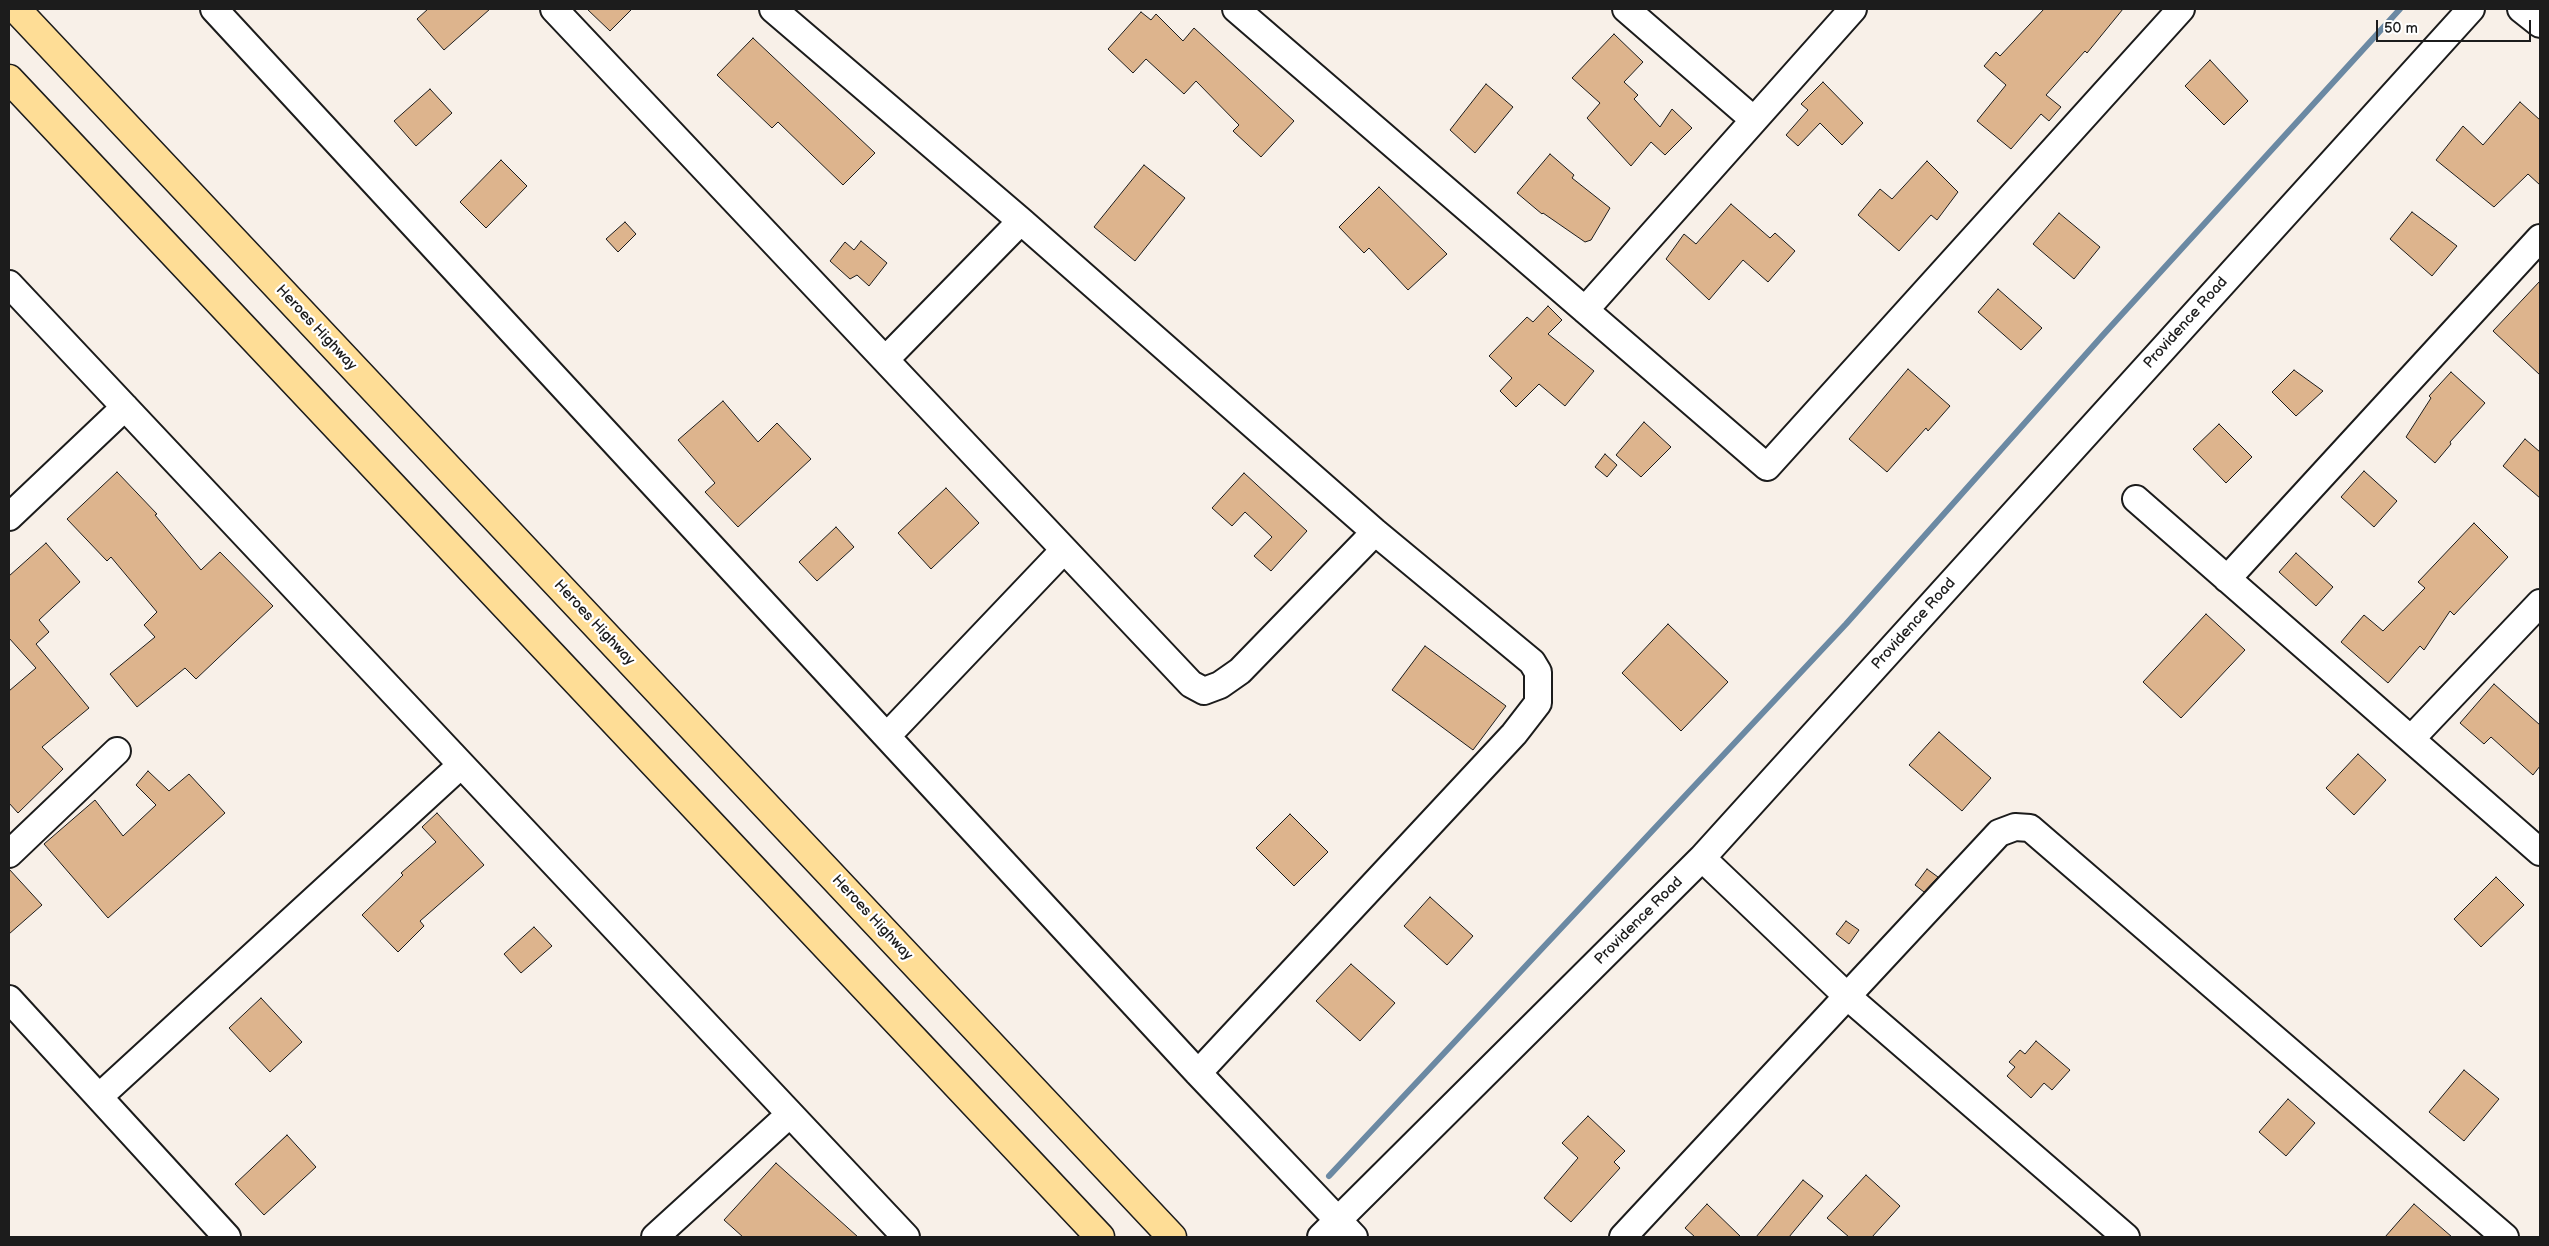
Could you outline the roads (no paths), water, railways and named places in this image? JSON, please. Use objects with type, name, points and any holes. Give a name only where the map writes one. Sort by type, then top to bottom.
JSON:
[{"type":"main road","name":"Heroes Highway","points":[[16,9],[1172,1237]]},
{"type":"main road","points":[[9,79],[1100,1237]]},
{"type":"street","points":[[214,9],[1198,1073],[1335,1233]]},
{"type":"street","points":[[554,9],[1191,684],[1204,691],[1220,685],[1240,671],[1375,532]]},
{"type":"street","points":[[773,9],[1021,221],[1375,532],[1532,662],[1538,672],[1538,703],[1514,734],[1198,1073]]},
{"type":"street","points":[[1236,9],[1767,467],[2181,9]]},
{"type":"street","points":[[1626,9],[1754,120]]},
{"type":"street","points":[[1584,310],[1853,9]]},
{"type":"street","name":"Providence Road","points":[[1335,1233],[1702,858],[2471,9]]},
{"type":"street","points":[[2521,9],[2540,24]]},
{"type":"street","points":[[886,360],[1021,221]]},
{"type":"street","points":[[2226,579],[2540,238]]},
{"type":"street","points":[[9,284],[906,1237]]},
{"type":"street","points":[[9,517],[125,407]]},
{"type":"street","points":[[2136,499],[2540,852]]},
{"type":"street","points":[[887,736],[1064,550]]},
{"type":"street","points":[[2411,739],[2540,603]]},
{"type":"street","points":[[9,854],[117,750]]},
{"type":"street","points":[[99,1097],[461,765]]},
{"type":"street","points":[[1623,1237],[1999,833],[2015,827],[2030,828],[2505,1237]]},
{"type":"street","points":[[1702,858],[1848,997],[2126,1237]]},
{"type":"street","points":[[9,998],[227,1237]]},
{"type":"street","points":[[655,1237],[790,1114]]},
{"type":"waterway","points":[[1329,1176],[1846,624],[2103,335],[2400,9]]}]
